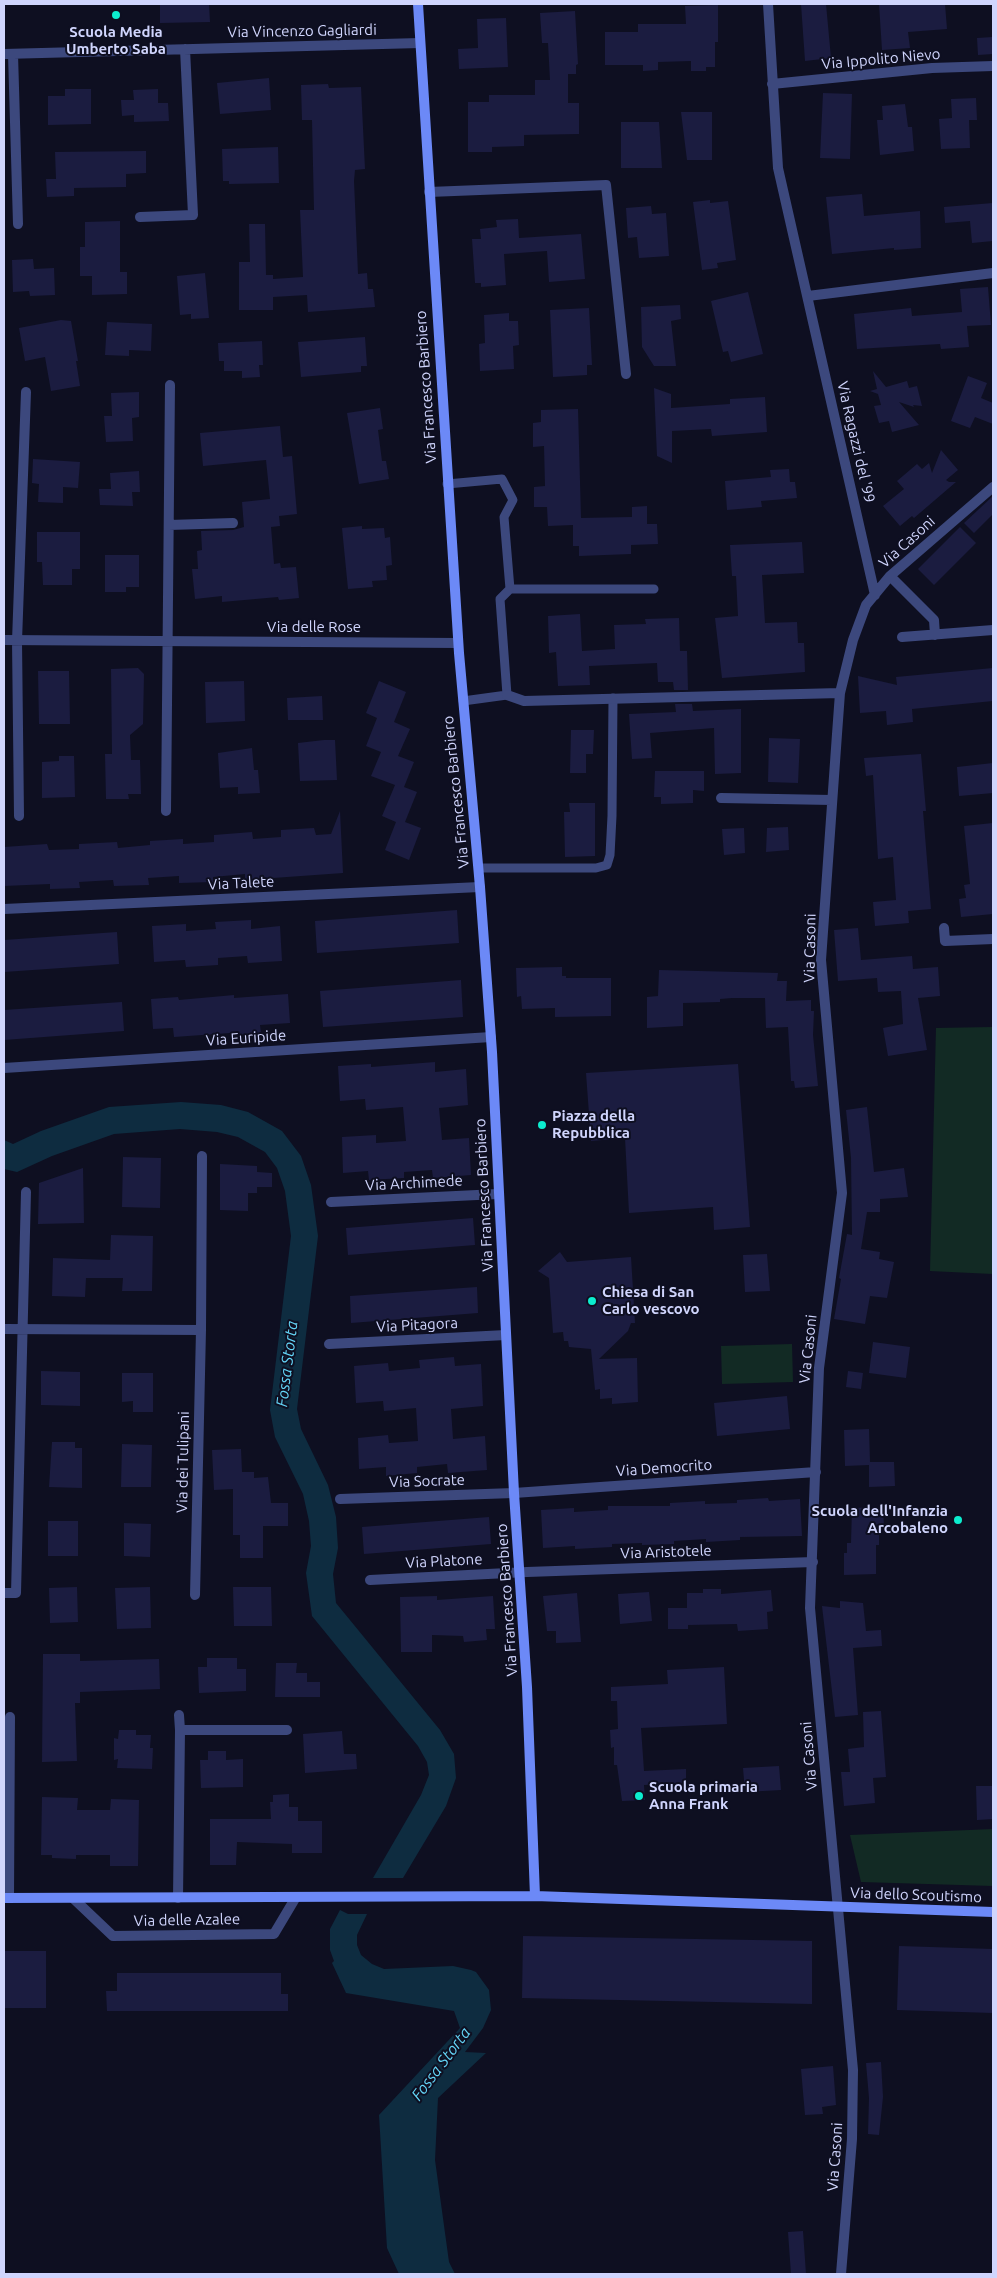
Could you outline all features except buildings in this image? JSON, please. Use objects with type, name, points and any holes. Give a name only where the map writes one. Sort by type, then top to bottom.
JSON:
[{"type":"street","name":"Via Francesco Barbiero","points":[[418,4],[458,643],[479,868],[491,1037],[514,1493],[528,1686],[535,1896]]},
{"type":"street","name":"Via Ragazzi del '99","points":[[768,4],[778,168],[875,595]]},
{"type":"street","name":"Via Vincenzo Gagliardi","points":[[18,224],[8,54],[420,43]]},
{"type":"street","points":[[140,218],[193,215],[185,49]]},
{"type":"street","name":"Via Ippolito Nievo","points":[[772,84],[932,68],[993,66]]},
{"type":"street","points":[[429,192],[606,185],[626,374]]},
{"type":"street","points":[[808,296],[993,273]]},
{"type":"street","points":[[166,811],[170,385]]},
{"type":"street","points":[[19,816],[17,640],[26,392]]},
{"type":"street","name":"Via Casoni","points":[[841,2274],[852,2139],[853,2070],[810,1608],[820,1368],[842,1193],[822,960],[840,693],[853,640],[866,605],[890,576],[993,487]]},
{"type":"street","points":[[169,525],[233,523]]},
{"type":"street","points":[[890,576],[934,620],[935,635]]},
{"type":"street","points":[[902,637],[993,630]]},
{"type":"street","name":"Via delle Rose","points":[[4,640],[458,643]]},
{"type":"street","points":[[506,695],[524,700],[840,693]]},
{"type":"street","points":[[721,798],[832,800]]},
{"type":"street","name":"Via Talete","points":[[4,909],[480,887]]},
{"type":"street","points":[[944,928],[945,941],[993,938]]},
{"type":"street","name":"Via Euripide","points":[[4,1068],[491,1037]]},
{"type":"street","name":"Via dei Tulipani","points":[[195,1595],[201,1330],[202,1156]]},
{"type":"street","points":[[4,1593],[16,1592],[26,1192]]},
{"type":"street","name":"Via Archimede","points":[[331,1202],[498,1194]]},
{"type":"street","points":[[4,1329],[201,1330]]},
{"type":"street","name":"Via Pitagora","points":[[329,1344],[506,1335]]},
{"type":"street","name":"Via Democrito","points":[[514,1493],[816,1472]]},
{"type":"street","name":"Via Socrate","points":[[340,1499],[514,1493]]},
{"type":"street","name":"Via Aristotele","points":[[520,1572],[813,1562]]},
{"type":"street","name":"Via Platone","points":[[370,1580],[520,1572]]},
{"type":"street","name":"Via delle Azalee","points":[[178,1898],[179,1715]]},
{"type":"street","name":"Via delle Azalee","points":[[10,1717],[6,1898],[535,1896]]},
{"type":"street","points":[[180,1730],[287,1730]]},
{"type":"street","points":[[535,1896],[838,1907]]},
{"type":"street","name":"Via delle Azalee","points":[[73,1898],[113,1936],[122,1936],[274,1934],[296,1897]]},
{"type":"street","name":"Via dello Scoutismo","points":[[838,1907],[993,1912]]},
{"type":"lane","points":[[447,484],[502,479],[513,500],[504,517],[510,589]]},
{"type":"lane","points":[[463,701],[506,695],[500,599],[510,589],[654,589]]},
{"type":"lane","points":[[479,868],[596,868],[607,865],[610,855],[612,816],[613,698]]},
{"type":"green space","points":[[993,1027],[993,1274],[930,1271],[936,1028]]},
{"type":"green space","points":[[792,1344],[793,1382],[722,1384],[721,1346]]},
{"type":"green space","points":[[993,1829],[993,1886],[861,1882],[850,1835]]},
{"type":"water","name":"Fossa Storta","points":[[181,1102],[221,1105],[248,1112],[282,1131],[301,1156],[311,1185],[318,1236],[297,1409],[301,1429],[328,1485],[336,1517],[338,1548],[333,1574],[336,1603],[440,1730],[454,1754],[456,1778],[446,1806],[403,1878],[373,1878],[421,1795],[429,1775],[427,1762],[418,1746],[312,1616],[306,1573],[311,1546],[309,1521],[303,1494],[275,1437],[270,1410],[291,1236],[285,1191],[277,1168],[265,1152],[238,1137],[217,1132],[180,1129],[114,1134],[52,1156],[17,1172],[4,1169],[4,1140],[13,1144],[41,1131],[109,1107]]},
{"type":"water","name":"Fossa Storta","points":[[340,1910],[348,1914],[367,1914],[357,1935],[357,1945],[361,1955],[372,1964],[384,1969],[453,1966],[471,1970],[476,1972],[489,1990],[491,2010],[483,2028],[465,2052],[486,2053],[438,2098],[435,2160],[449,2262],[455,2274],[399,2274],[387,2248],[379,2115],[460,2028],[454,2011],[346,1993],[332,1963],[334,1961],[330,1950],[330,1929]]},
{"type":"place","name":"Scuola Media Umberto Saba","points":[[116,15]]},
{"type":"place","name":"Piazza della Repubblica","points":[[542,1125]]},
{"type":"place","name":"Chiesa di San Carlo vescovo","points":[[592,1301]]},
{"type":"place","name":"Scuola dell'Infanzia Arcobaleno","points":[[958,1520]]},
{"type":"place","name":"Scuola primaria Anna Frank","points":[[639,1796]]}]
